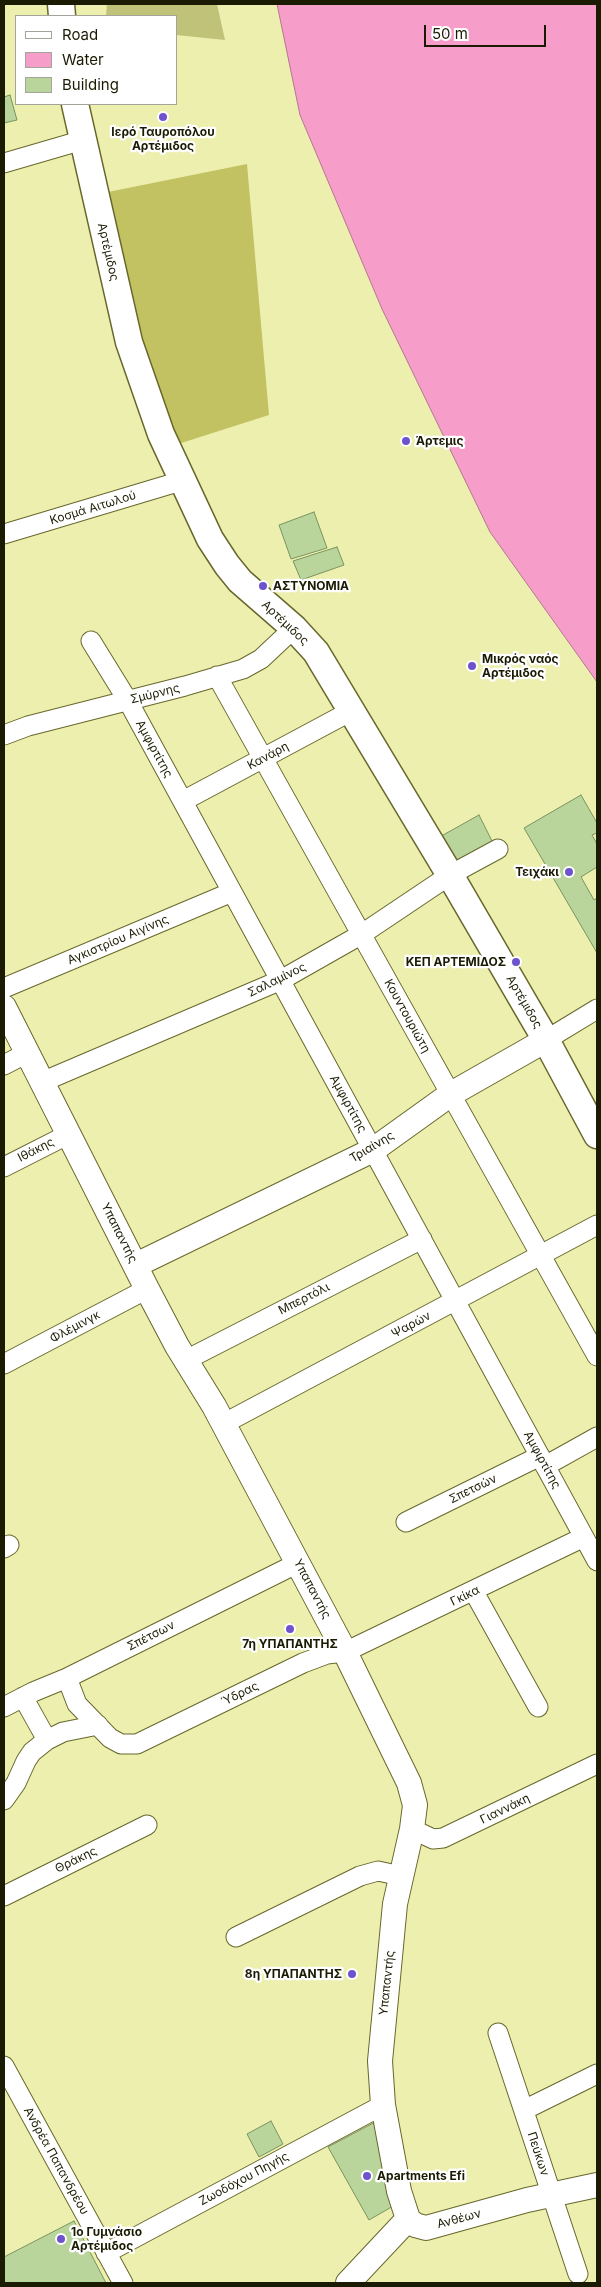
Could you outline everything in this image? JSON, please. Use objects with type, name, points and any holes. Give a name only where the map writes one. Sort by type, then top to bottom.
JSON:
[{"type":"main road","name":"Αρτέμιδος","points":[[75,105],[129,342],[148,401],[182,481],[210,539],[227,565],[251,592],[294,628],[316,652],[353,710],[546,1040],[597,1135]]},
{"type":"street","points":[[4,163],[82,140]]},
{"type":"street","name":"Κοσμά Αιτωλού","points":[[4,534],[182,481]]},
{"type":"street","name":"Σμύρνης","points":[[4,734],[243,668],[261,659],[294,628]]},
{"type":"street","name":"Αμφιρτίτης","points":[[91,641],[128,700],[597,1561]]},
{"type":"street","name":"Κουντουριώτη","points":[[218,676],[597,1356]]},
{"type":"street","name":"Κανάρη","points":[[183,801],[353,710]]},
{"type":"street","name":"Σαλαμίνος","points":[[42,1082],[281,980],[362,934],[450,875],[498,849]]},
{"type":"street","name":"Αγκιστρίου Αιγίνης","points":[[4,988],[232,892]]},
{"type":"street","name":"Υπαπαντής","points":[[4,1007],[147,1289],[298,1563],[345,1652],[410,1784],[415,1805],[412,1829],[395,1904],[380,2061],[383,2105],[399,2191],[408,2219]]},
{"type":"street","name":"Τριαίνης","points":[[136,1265],[373,1150],[451,1094],[597,1009]]},
{"type":"street","points":[[4,1065],[27,1053]]},
{"type":"street","name":"Ιθάκης","points":[[4,1167],[69,1134]]},
{"type":"street","name":"Ψαρών","points":[[223,1424],[597,1225]]},
{"type":"street","name":"Μπερτόλι","points":[[186,1360],[422,1239]]},
{"type":"street","name":"Φλέμινγκ","points":[[4,1364],[147,1289]]},
{"type":"street","name":"Σπετσών","points":[[406,1522],[597,1437]]},
{"type":"street","name":"Γκίκα","points":[[345,1652],[474,1592],[584,1537]]},
{"type":"street","name":"Σπέτσων","points":[[4,1707],[67,1678],[298,1563]]},
{"type":"street","points":[[474,1592],[538,1707]]},
{"type":"street","name":"Ύδρας","points":[[98,1726],[110,1738],[121,1744],[137,1744],[303,1663],[326,1654],[345,1652]]},
{"type":"street","points":[[67,1678],[77,1704],[98,1726]]},
{"type":"street","points":[[23,1697],[47,1740]]},
{"type":"street","points":[[4,1800],[16,1783],[32,1752],[47,1740],[63,1732],[98,1726]]},
{"type":"street","name":"Γιαννάκη","points":[[412,1829],[433,1839],[443,1838],[597,1764]]},
{"type":"street","name":"Θράκης","points":[[4,1896],[147,1825]]},
{"type":"street","points":[[236,1937],[360,1876],[378,1870],[401,1876]]},
{"type":"street","name":"Πεύκων","points":[[498,2033],[578,2274]]},
{"type":"street","name":"Ανδρέα Παπανδρέου","points":[[4,2068],[122,2283]]},
{"type":"street","points":[[524,2110],[597,2074]]},
{"type":"street","name":"Ζωοδόχου Πηγής","points":[[106,2253],[383,2105]]},
{"type":"street","name":"Ανθέων","points":[[408,2219],[415,2225],[426,2228],[551,2194],[597,2185]]},
{"type":"street","points":[[348,2283],[408,2219]]},
{"type":"green space","points":[[107,4],[217,4],[225,40],[178,35],[178,15],[106,15]]},
{"type":"shaded area","points":[[247,164],[269,415],[175,445],[142,351],[103,193]]},
{"type":"water","points":[[277,4],[597,4],[597,682],[490,532],[382,309],[300,115]]},
{"type":"building","points":[[10,95],[17,120],[4,123],[4,97]]},
{"type":"building","points":[[314,512],[327,548],[291,559],[279,525]]},
{"type":"building","points":[[337,547],[344,565],[301,580],[293,561]]},
{"type":"building","name":"Τειχάκι","points":[[581,795],[597,823],[597,833],[592,835],[597,844],[597,867],[581,877],[594,900],[597,898],[597,953],[524,828]]},
{"type":"building","points":[[479,815],[495,847],[452,870],[436,839]]},
{"type":"building","name":"Apartments Efi","points":[[381,2119],[395,2205],[369,2220],[328,2147]]},
{"type":"building","points":[[271,2121],[283,2144],[259,2157],[247,2134]]},
{"type":"building","name":"1ο Γυμνάσιο Αρτέμιδος","points":[[74,2221],[106,2283],[4,2283],[4,2257]]},
{"type":"place","name":"Ιερό Ταυροπόλου Αρτέμιδος","points":[[163,117]]},
{"type":"place","name":"Άρτεμις","points":[[406,441]]},
{"type":"place","name":"ΑΣΤΥΝΟΜΙΑ","points":[[263,586]]},
{"type":"place","name":"Μικρός ναός Αρτέμιδος","points":[[472,666]]},
{"type":"place","name":"Τειχάκι","points":[[569,872]]},
{"type":"place","name":"ΚΕΠ ΑΡΤΕΜΙΔΟΣ","points":[[516,962]]},
{"type":"place","name":"7η ΥΠΑΠΑΝΤΗΣ","points":[[290,1629]]},
{"type":"place","name":"8η ΥΠΑΠΑΝΤΗΣ","points":[[352,1974]]},
{"type":"place","name":"Apartments Efi","points":[[367,2176]]},
{"type":"place","name":"1ο Γυμνάσιο Αρτέμιδος","points":[[61,2239]]}]
